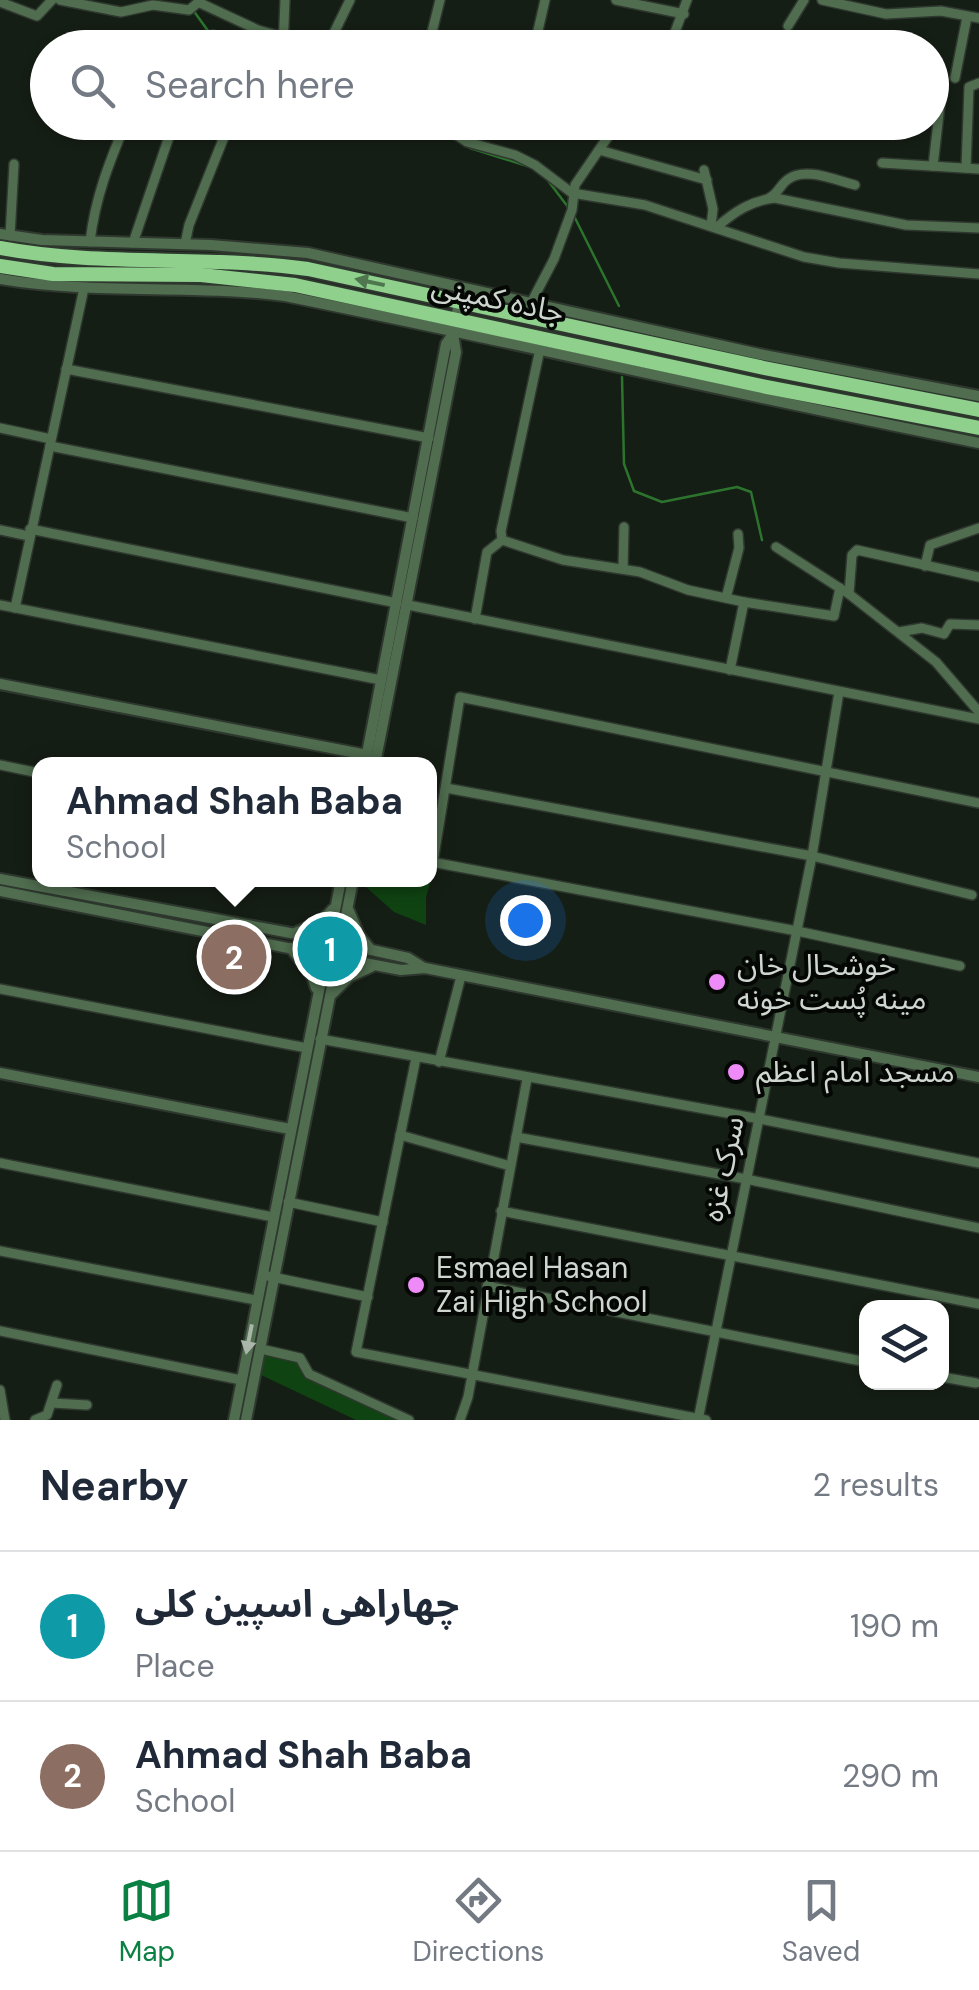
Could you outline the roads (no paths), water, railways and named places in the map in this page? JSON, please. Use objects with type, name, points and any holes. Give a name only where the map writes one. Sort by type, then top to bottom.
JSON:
[{"type":"highway","name":"جاده کمپنی","points":[[3,239],[58,256],[260,262],[460,294],[764,368],[979,410]]},
{"type":"highway","name":"جاده کمپنی","points":[[0,266],[53,274],[249,278],[454,327],[979,428]]},
{"type":"street","points":[[0,2],[37,16],[56,0],[121,12],[135,4],[189,10],[200,1],[258,30]]},
{"type":"street","points":[[284,30],[285,0]]},
{"type":"street","points":[[335,30],[350,0]]},
{"type":"street","points":[[432,30],[440,0]]},
{"type":"street","points":[[538,30],[545,0]]},
{"type":"street","points":[[616,0],[684,14]]},
{"type":"street","points":[[677,30],[687,0]]},
{"type":"street","points":[[788,26],[804,0]]},
{"type":"street","points":[[822,0],[886,14],[942,5],[973,17],[954,78]]},
{"type":"street","points":[[966,168],[970,88],[979,83]]},
{"type":"street","points":[[90,242],[94,202],[119,140]]},
{"type":"street","points":[[134,243],[168,140]]},
{"type":"street","points":[[185,244],[223,140]]},
{"type":"street","points":[[464,140],[535,165],[572,194],[645,205],[804,257],[838,264],[979,274]]},
{"type":"street","points":[[532,301],[554,259],[571,212],[572,194],[606,140]]},
{"type":"street","points":[[934,166],[937,140]]},
{"type":"street","points":[[599,150],[706,175],[714,227]]},
{"type":"street","points":[[882,163],[979,169]]},
{"type":"street","points":[[14,164],[3,239],[185,244],[308,253],[460,294],[532,301],[759,354],[979,396]]},
{"type":"street","points":[[714,227],[735,211],[778,194],[791,176],[804,173],[854,185]]},
{"type":"street","points":[[770,198],[906,225],[979,228]]},
{"type":"street","points":[[0,278],[42,286],[238,290],[285,296],[454,327],[771,402],[979,443]]},
{"type":"street","points":[[15,608],[84,288]]},
{"type":"street","points":[[414,542],[413,518],[446,344],[454,327],[460,294]]},
{"type":"street","points":[[377,757],[414,542],[456,352],[454,327]]},
{"type":"street","points":[[502,540],[540,349]]},
{"type":"street","points":[[66,368],[429,438]]},
{"type":"street","points":[[0,428],[50,443],[413,518]]},
{"type":"street","points":[[623,569],[624,527]]},
{"type":"street","points":[[925,566],[930,545],[979,528]]},
{"type":"street","points":[[0,530],[30,532],[839,692],[979,715]]},
{"type":"street","points":[[726,598],[739,548],[738,534]]},
{"type":"street","points":[[502,540],[563,560],[658,578],[688,590],[834,616],[852,555],[857,550],[979,577]]},
{"type":"street","points":[[475,619],[487,552],[502,540]]},
{"type":"street","points":[[776,547],[844,590],[936,662],[979,715]]},
{"type":"street","points":[[730,670],[744,602]]},
{"type":"street","points":[[0,605],[381,680]]},
{"type":"street","points":[[898,632],[922,628],[944,634],[950,624],[979,625]]},
{"type":"street","points":[[367,757],[381,680],[391,662]]},
{"type":"street","points":[[0,684],[352,757]]},
{"type":"street","name":"سرک غزه","points":[[701,1419],[730,1255],[812,856],[839,692]]},
{"type":"street","points":[[437,832],[460,698],[979,803]]},
{"type":"street","points":[[0,765],[32,772]]},
{"type":"street","points":[[446,788],[812,856],[972,895]]},
{"type":"street","points":[[437,863],[960,966]]},
{"type":"street","points":[[0,880],[32,886]]},
{"type":"street","points":[[38,887],[334,941],[408,958],[424,968]]},
{"type":"street","points":[[340,887],[341,906],[371,950]]},
{"type":"street","points":[[246,1420],[328,998],[334,941],[349,887]]},
{"type":"street","points":[[0,891],[376,966],[424,968],[979,1077]]},
{"type":"street","points":[[292,934],[341,906]]},
{"type":"street","points":[[290,948],[312,976],[317,990]]},
{"type":"street","points":[[234,1420],[317,990],[331,957]]},
{"type":"street","points":[[328,998],[349,977],[376,966]]},
{"type":"street","points":[[438,1062],[461,976]]},
{"type":"street","points":[[0,989],[307,1048]]},
{"type":"street","points":[[320,1039],[979,1163]]},
{"type":"street","points":[[416,1058],[356,1352],[701,1419]]},
{"type":"street","points":[[0,1073],[290,1129]]},
{"type":"street","points":[[460,1420],[468,1397],[527,1079]]},
{"type":"street","points":[[400,1135],[510,1166]]},
{"type":"street","points":[[516,1137],[746,1179],[979,1228]]},
{"type":"street","points":[[0,1164],[273,1217]]},
{"type":"street","points":[[288,1202],[383,1222]]},
{"type":"street","points":[[501,1212],[979,1304]]},
{"type":"street","points":[[267,1246],[280,1247]]},
{"type":"street","points":[[0,1251],[256,1300]]},
{"type":"street","points":[[262,1274],[368,1296]]},
{"type":"street","points":[[487,1286],[859,1361]]},
{"type":"street","points":[[0,1331],[241,1380]]},
{"type":"street","points":[[261,1350],[300,1358],[309,1374],[409,1420]]},
{"type":"street","points":[[949,1377],[976,1383]]},
{"type":"street","points":[[36,1420],[47,1415],[56,1386]]},
{"type":"street","points":[[0,1390],[5,1420]]},
{"type":"street","points":[[52,1403],[87,1404]]},
{"type":"waterway","points":[[193,10],[207,30]]},
{"type":"waterway","points":[[457,140],[470,148],[527,166]]},
{"type":"waterway","points":[[546,178],[568,207]]},
{"type":"waterway","points":[[575,218],[619,306]]},
{"type":"waterway","points":[[622,377],[624,464],[634,491],[662,502],[737,487],[751,492],[762,540]]},
{"type":"place","name":"چهاراهی اسپین کلی","points":[[330,949]]},
{"type":"place","name":"Ahmad Shah Baba","points":[[234,957]]},
{"type":"place","name":"خوشحال خان مینه پُست خونه","points":[[717,982]]},
{"type":"place","name":"مسجد امام اعظم","points":[[736,1072]]},
{"type":"place","name":"Esmael Hasan Zai High School","points":[[416,1285]]}]
